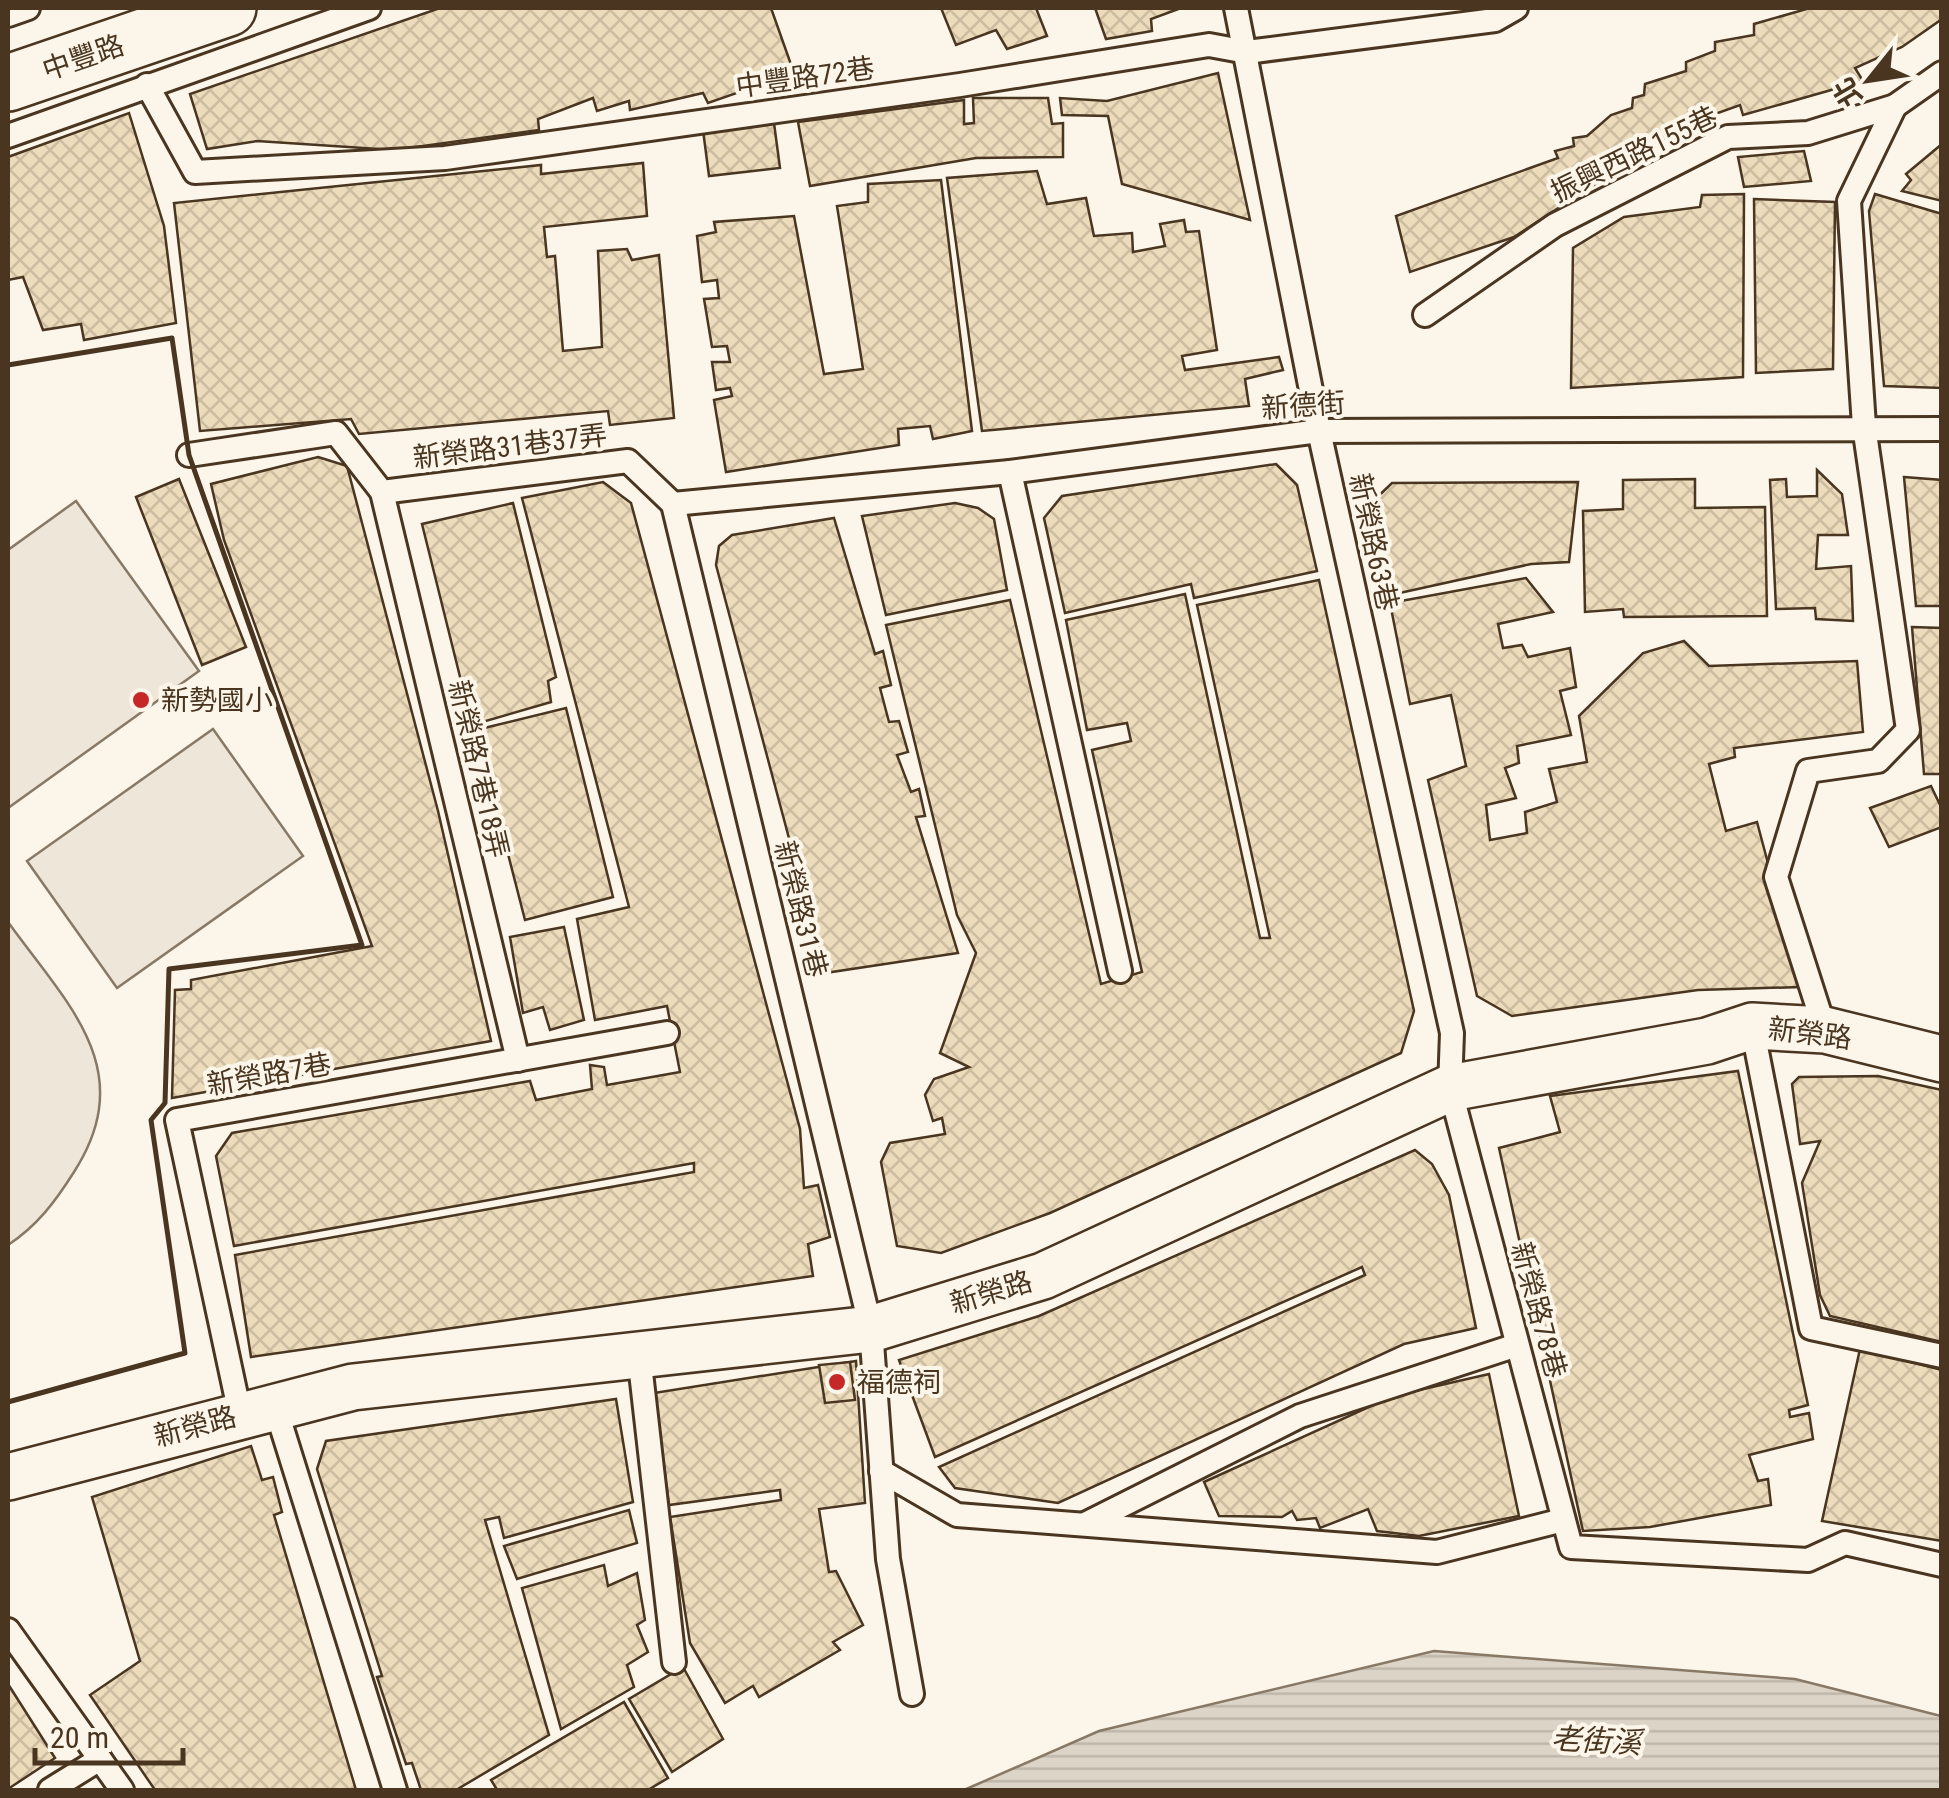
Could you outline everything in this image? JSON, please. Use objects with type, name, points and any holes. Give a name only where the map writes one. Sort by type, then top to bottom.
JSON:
[{"type":"main road","name":"中豐路","points":[[8,83],[228,8]]},
{"type":"street","name":"新榮路","points":[[8,1477],[353,1387],[871,1329],[1043,1276],[1450,1088],[1707,1041],[1752,1026],[1824,1030],[1942,1059]]},
{"type":"lane","points":[[8,15],[28,8]]},
{"type":"lane","points":[[8,136],[369,8]]},
{"type":"lane","name":"新榮路63巷","points":[[1236,8],[1319,431],[1452,1033],[1450,1088]]},
{"type":"lane","name":"中豐路72巷","points":[[146,85],[195,172],[445,158],[960,86],[1210,45],[1246,52],[1495,20],[1516,8]]},
{"type":"lane","name":"振興西路155巷","points":[[1425,315],[1555,226],[1728,137],[1808,133],[1896,106],[1942,73]]},
{"type":"lane","points":[[1824,1030],[1776,877],[1808,771],[1878,762],[1908,730],[1864,426],[1849,201],[1896,106]]},
{"type":"lane","name":"新德街","points":[[673,504],[1010,472],[1319,431],[1864,426],[1942,429]]},
{"type":"lane","name":"新榮路31巷37弄","points":[[189,455],[336,433],[382,492],[628,460],[673,504]]},
{"type":"lane","points":[[1010,472],[1120,971]]},
{"type":"lane","name":"新榮路7巷18弄","points":[[382,492],[518,1060]]},
{"type":"lane","name":"新榮路31巷","points":[[673,504],[871,1329],[888,1559],[912,1694]]},
{"type":"lane","points":[[1752,1026],[1811,1328],[1942,1356]]},
{"type":"lane","name":"新榮路7巷","points":[[257,1410],[177,1120],[667,1033]]},
{"type":"lane","name":"新榮路78巷","points":[[1450,1088],[1571,1547],[1808,1560],[1845,1543],[1942,1564]]},
{"type":"lane","points":[[1084,1524],[1300,1416],[1517,1345]]},
{"type":"lane","points":[[639,1355],[674,1662]]},
{"type":"lane","points":[[257,1410],[395,1790]]},
{"type":"lane","points":[[882,1471],[957,1515],[1437,1552],[1563,1520]]},
{"type":"lane","points":[[8,1630],[122,1790]]},
{"type":"lane","points":[[50,1790],[100,1759]]},
{"type":"shaded area","points":[[76,501],[199,671],[8,808],[8,550]]},
{"type":"shaded area","points":[[213,729],[303,856],[117,988],[27,861]]},
{"type":"shaded area","points":[[8,922],[72,1010],[88,1039],[98,1069],[100,1101],[93,1135],[74,1172],[45,1213],[8,1245]]},
{"type":"water","name":"老街溪","points":[[1434,1651],[1795,1679],[1941,1716],[1941,1790],[964,1790],[1099,1731]]},
{"type":"building","points":[[440,8],[771,8],[794,73],[708,103],[703,93],[630,110],[629,101],[597,111],[593,98],[538,119],[539,130],[394,150],[257,141],[207,149],[190,94]]},
{"type":"building","points":[[941,8],[1036,8],[1047,36],[1007,49],[996,30],[956,45]]},
{"type":"building","points":[[1095,8],[1181,8],[1151,19],[1152,31],[1106,39]]},
{"type":"building","points":[[1810,8],[1942,8],[1942,19],[1902,47],[1855,68],[1863,81],[1743,115],[1740,105],[1687,124],[1514,237],[1410,272],[1396,216],[1558,158],[1555,151],[1574,146],[1573,138],[1587,136],[1611,115],[1632,108],[1633,98],[1644,95],[1645,84],[1686,71],[1686,62],[1715,51],[1715,42],[1754,35],[1754,24]]},
{"type":"building","points":[[1218,73],[1250,220],[1122,184],[1108,116],[1062,115],[1060,98],[1107,101]]},
{"type":"building","points":[[973,98],[1048,98],[1052,124],[1063,123],[1063,157],[976,158],[810,186],[798,122],[964,100],[964,124],[974,123]]},
{"type":"building","points":[[129,113],[164,226],[176,323],[84,340],[81,324],[43,330],[23,277],[8,280],[8,157]]},
{"type":"building","points":[[774,123],[780,168],[709,176],[703,130]]},
{"type":"building","points":[[1942,144],[1942,201],[1902,191],[1911,180],[1906,174]]},
{"type":"building","points":[[1804,151],[1811,181],[1744,187],[1738,157]]},
{"type":"building","points":[[643,163],[647,216],[544,227],[547,257],[555,256],[563,351],[602,347],[598,251],[627,249],[632,260],[659,255],[674,418],[610,425],[608,411],[359,434],[351,419],[200,431],[174,203],[541,165],[541,174]]},
{"type":"building","points":[[1037,171],[1047,204],[1086,198],[1094,236],[1132,233],[1133,252],[1165,246],[1160,224],[1184,220],[1186,232],[1199,231],[1217,350],[1182,356],[1185,370],[1279,357],[1283,370],[1245,379],[1249,406],[982,431],[947,178]]},
{"type":"building","points":[[941,180],[972,431],[933,439],[930,426],[898,429],[899,445],[726,472],[714,400],[732,396],[730,388],[716,390],[712,362],[730,362],[727,346],[712,347],[704,299],[719,298],[717,280],[702,282],[697,236],[716,232],[714,222],[794,216],[824,374],[863,369],[837,206],[868,202],[868,184]]},
{"type":"building","points":[[1744,194],[1743,377],[1571,388],[1573,248],[1624,217],[1700,207],[1702,195]]},
{"type":"building","points":[[1875,194],[1942,214],[1942,388],[1884,386],[1869,211]]},
{"type":"building","points":[[1754,199],[1835,202],[1833,369],[1756,373]]},
{"type":"building","points":[[318,457],[347,466],[438,811],[491,1041],[172,1098],[175,990],[191,989],[191,980],[372,946],[224,540],[211,484]]},
{"type":"building","points":[[1276,464],[1297,485],[1317,571],[1194,598],[1191,584],[1065,613],[1044,518],[1062,496]]},
{"type":"building","points":[[1817,470],[1842,494],[1848,535],[1818,535],[1816,569],[1851,566],[1853,621],[1816,619],[1815,608],[1776,609],[1770,480],[1786,479],[1787,497],[1817,496]]},
{"type":"building","points":[[1904,477],[1942,480],[1942,606],[1916,606]]},
{"type":"building","points":[[179,479],[246,647],[202,665],[136,497]]},
{"type":"building","points":[[1695,479],[1695,508],[1765,507],[1767,616],[1624,617],[1623,609],[1585,612],[1583,511],[1623,509],[1623,480]]},
{"type":"building","points":[[603,482],[631,503],[800,1129],[804,1188],[818,1185],[830,1237],[808,1244],[813,1276],[251,1357],[235,1255],[694,1172],[694,1163],[234,1246],[216,1156],[232,1133],[530,1081],[536,1100],[592,1089],[590,1065],[604,1067],[607,1085],[680,1072],[667,1006],[595,1020],[577,919],[629,907],[522,498]]},
{"type":"building","points":[[1578,482],[1569,562],[1531,564],[1386,596],[1368,506],[1392,483]]},
{"type":"building","points":[[513,503],[556,677],[548,681],[551,702],[472,725],[422,524]]},
{"type":"building","points":[[955,503],[978,508],[994,519],[1007,590],[886,615],[862,516]]},
{"type":"building","points":[[834,518],[875,654],[883,651],[891,685],[880,688],[889,722],[899,721],[908,752],[897,755],[911,792],[919,789],[925,816],[916,817],[958,953],[825,973],[716,565],[719,546],[732,535]]},
{"type":"building","points":[[1526,578],[1553,612],[1498,624],[1503,648],[1522,645],[1528,657],[1570,648],[1576,687],[1560,691],[1571,735],[1517,746],[1519,763],[1505,768],[1516,798],[1486,805],[1490,840],[1527,833],[1525,812],[1557,802],[1549,769],[1587,762],[1579,716],[1643,653],[1684,641],[1709,666],[1857,661],[1863,732],[1734,748],[1735,757],[1709,764],[1726,831],[1757,822],[1801,987],[1698,990],[1512,1016],[1477,996],[1428,780],[1466,766],[1451,695],[1410,704],[1390,603]]},
{"type":"building","points":[[1319,580],[1414,1011],[1401,1053],[1050,1213],[941,1253],[897,1246],[881,1162],[890,1143],[945,1134],[942,1118],[933,1121],[925,1095],[934,1079],[969,1067],[940,1053],[976,953],[957,915],[886,625],[1010,600],[1101,984],[1142,972],[1092,750],[1131,741],[1127,723],[1087,730],[1066,620],[1185,594],[1260,938],[1270,938],[1197,605]]},
{"type":"building","points":[[1912,627],[1942,628],[1942,774],[1924,774]]},
{"type":"building","points":[[566,708],[613,897],[525,920],[476,730]]},
{"type":"building","points":[[1931,786],[1942,809],[1942,827],[1889,847],[1870,808]]},
{"type":"building","points":[[564,927],[584,1020],[550,1030],[543,1007],[523,1013],[510,937]]},
{"type":"building","points":[[1738,1071],[1808,1405],[1789,1410],[1790,1417],[1809,1413],[1813,1439],[1749,1455],[1758,1481],[1768,1479],[1771,1505],[1650,1527],[1583,1531],[1499,1148],[1560,1132],[1550,1096]]},
{"type":"building","points":[[1878,1076],[1942,1090],[1942,1342],[1830,1316],[1820,1295],[1802,1183],[1820,1141],[1800,1144],[1792,1084],[1799,1077]]},
{"type":"building","points":[[1415,1150],[1432,1164],[1449,1195],[1476,1328],[1404,1344],[1058,1503],[955,1488],[939,1467],[1365,1275],[1362,1267],[935,1457],[899,1360],[1039,1316]]},
{"type":"building","points":[[1860,1349],[1942,1370],[1942,1541],[1822,1521]]},
{"type":"building","points":[[856,1361],[865,1503],[819,1509],[829,1572],[836,1571],[863,1625],[833,1642],[840,1650],[759,1697],[753,1686],[725,1703],[690,1643],[670,1517],[781,1500],[780,1490],[669,1505],[654,1393]]},
{"type":"building","name":"福德祠","points":[[850,1362],[855,1400],[825,1403],[819,1365]]},
{"type":"building","points":[[1489,1374],[1519,1516],[1419,1536],[1377,1531],[1368,1509],[1320,1528],[1316,1518],[1297,1520],[1292,1511],[1282,1517],[1219,1516],[1204,1482],[1393,1396]]},
{"type":"building","points":[[616,1399],[633,1502],[504,1538],[499,1517],[485,1520],[549,1735],[456,1790],[421,1790],[412,1763],[406,1764],[377,1677],[382,1676],[317,1469],[326,1441]]},
{"type":"building","points":[[251,1446],[262,1480],[273,1477],[282,1512],[274,1515],[356,1790],[155,1790],[90,1695],[140,1661],[92,1497]]},
{"type":"building","points":[[629,1510],[637,1543],[517,1579],[504,1546]]},
{"type":"building","points":[[604,1565],[608,1586],[637,1573],[645,1620],[637,1625],[648,1652],[627,1665],[634,1687],[561,1729],[522,1588]]},
{"type":"building","points":[[683,1667],[723,1739],[672,1772],[629,1699]]},
{"type":"building","points":[[8,1684],[55,1758],[8,1789]]},
{"type":"building","points":[[624,1702],[668,1778],[648,1790],[493,1790],[496,1788],[491,1780]]},
{"type":"wall","points":[[8,365],[172,338],[189,455],[362,945],[169,969],[165,1103],[151,1120],[185,1353],[8,1402]]},
{"type":"place","name":"新勢國小","points":[[141,700]]},
{"type":"place","name":"福德祠","points":[[837,1382]]}]
